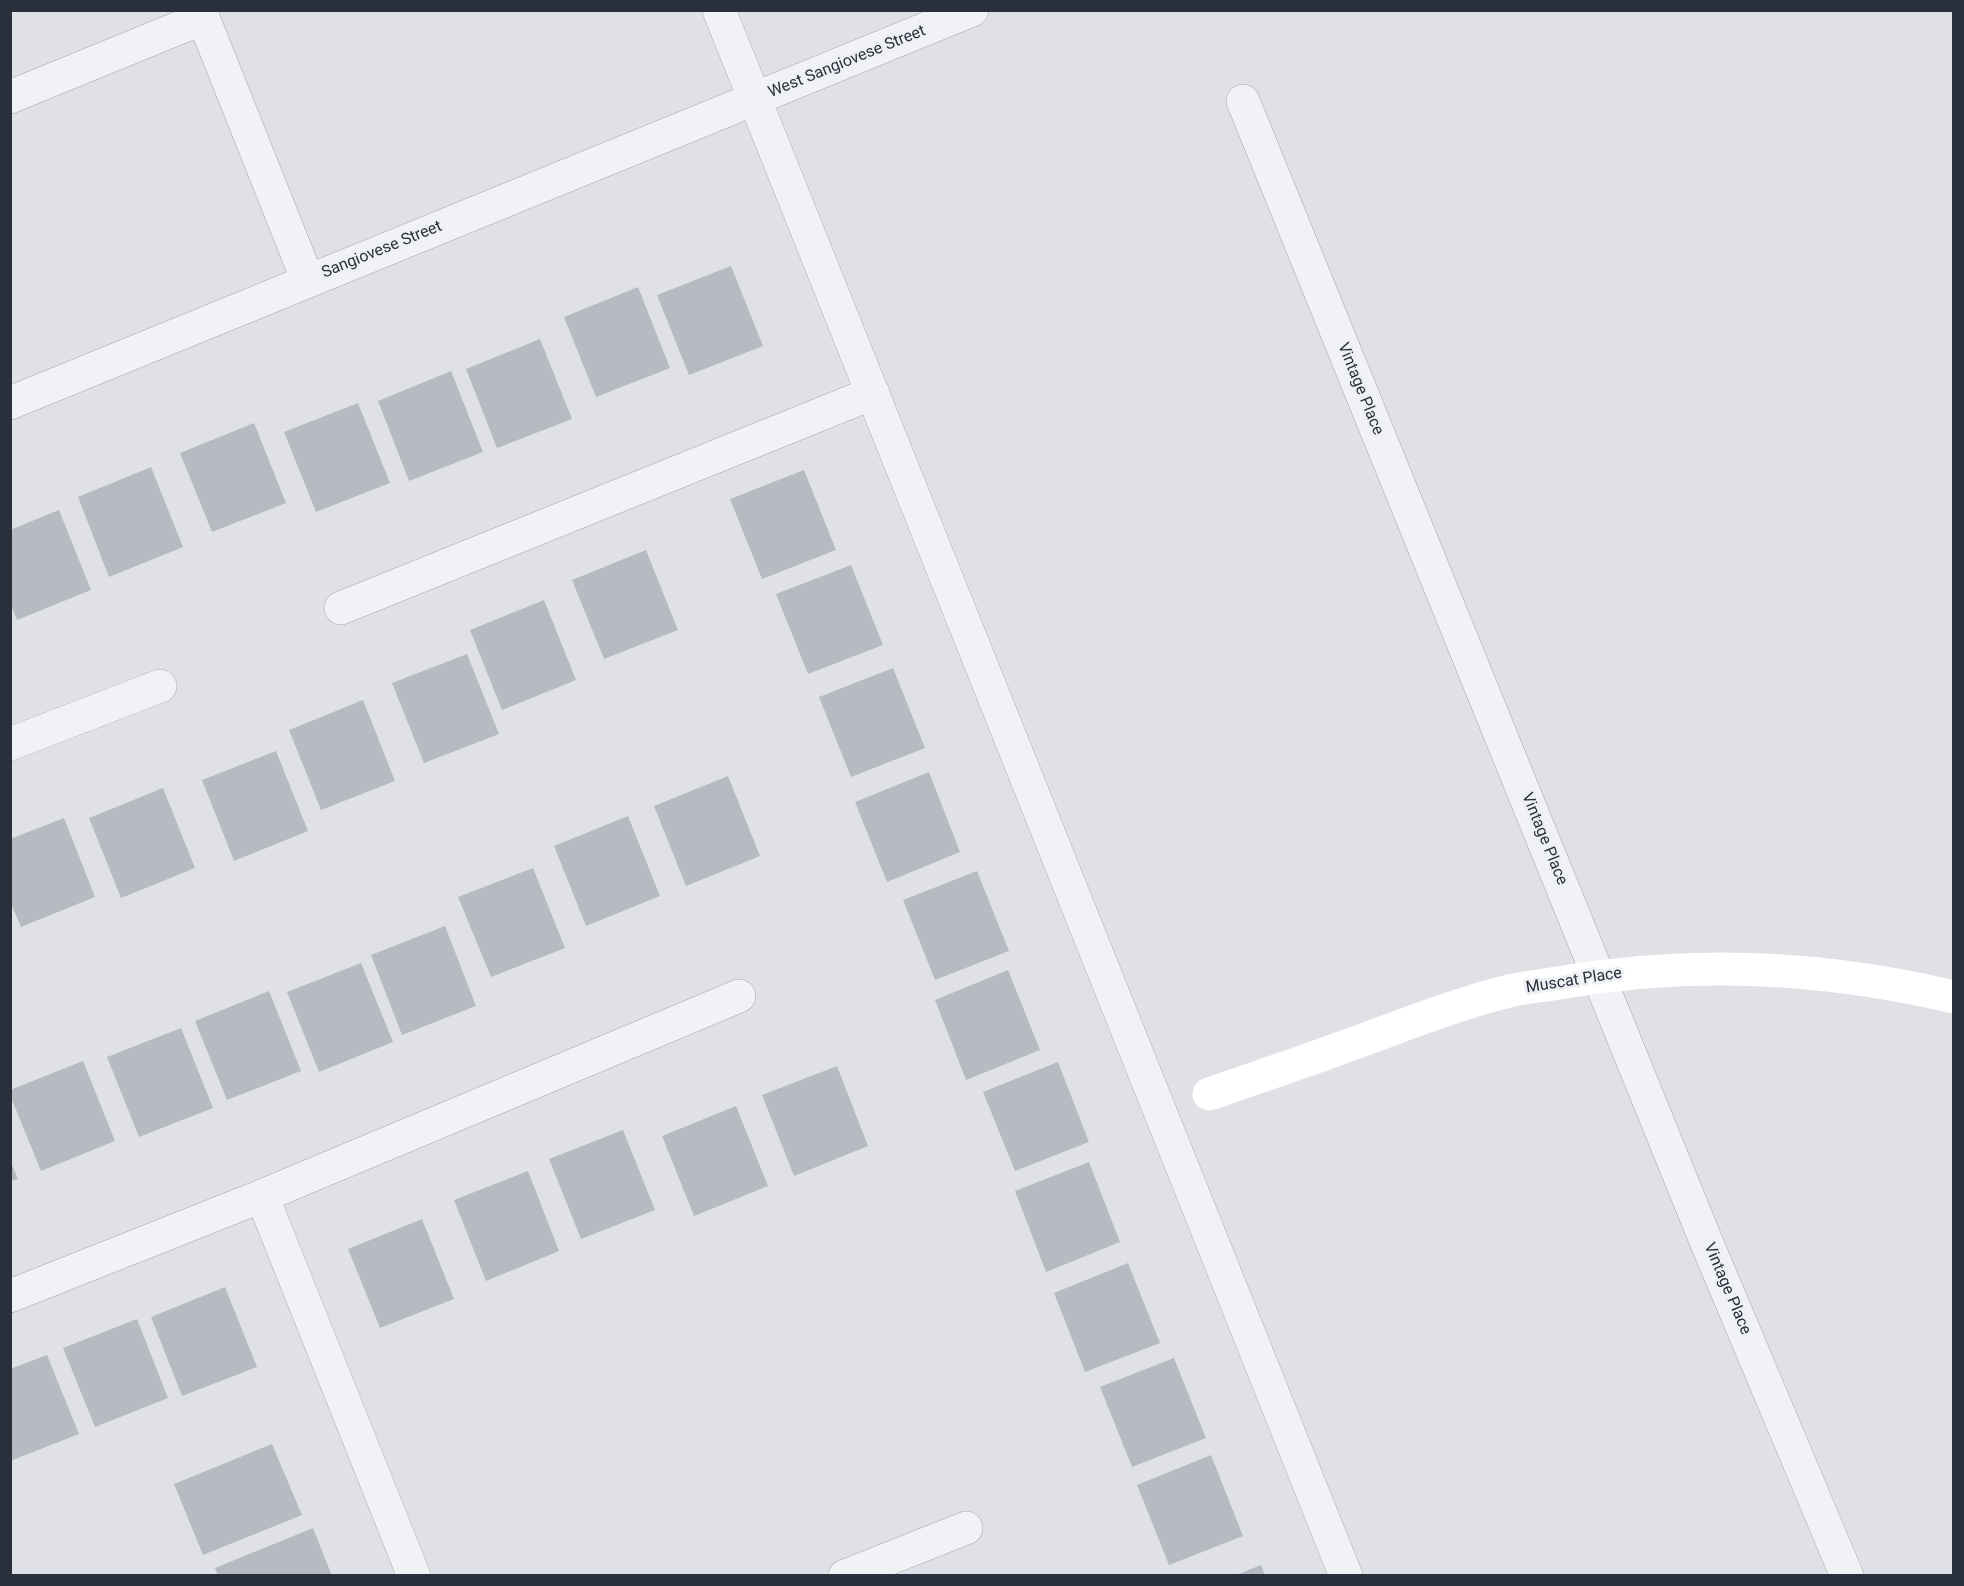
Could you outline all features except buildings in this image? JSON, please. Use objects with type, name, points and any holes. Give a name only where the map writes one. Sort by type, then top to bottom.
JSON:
[{"type":"street","points":[[719,10],[1346,1575]]},
{"type":"street","name":"West Sangiovese Street","points":[[755,99],[972,10]]},
{"type":"street","points":[[10,97],[201,14],[308,281]]},
{"type":"street","name":"Sangiovese Street","points":[[10,403],[755,99]]},
{"type":"street","name":"Vintage Place","points":[[1243,101],[1706,1240],[1847,1575]]},
{"type":"street","points":[[341,608],[873,393]]},
{"type":"street","points":[[10,744],[160,686]]},
{"type":"street","name":"Muscat Place","points":[[1209,1094],[1449,1008],[1511,991],[1599,976],[1659,970],[1759,968],[1900,985],[1953,998]]},
{"type":"street","points":[[10,1296],[262,1196],[739,996]]},
{"type":"street","points":[[262,1196],[414,1575]]},
{"type":"street","points":[[845,1575],[966,1528]]}]
